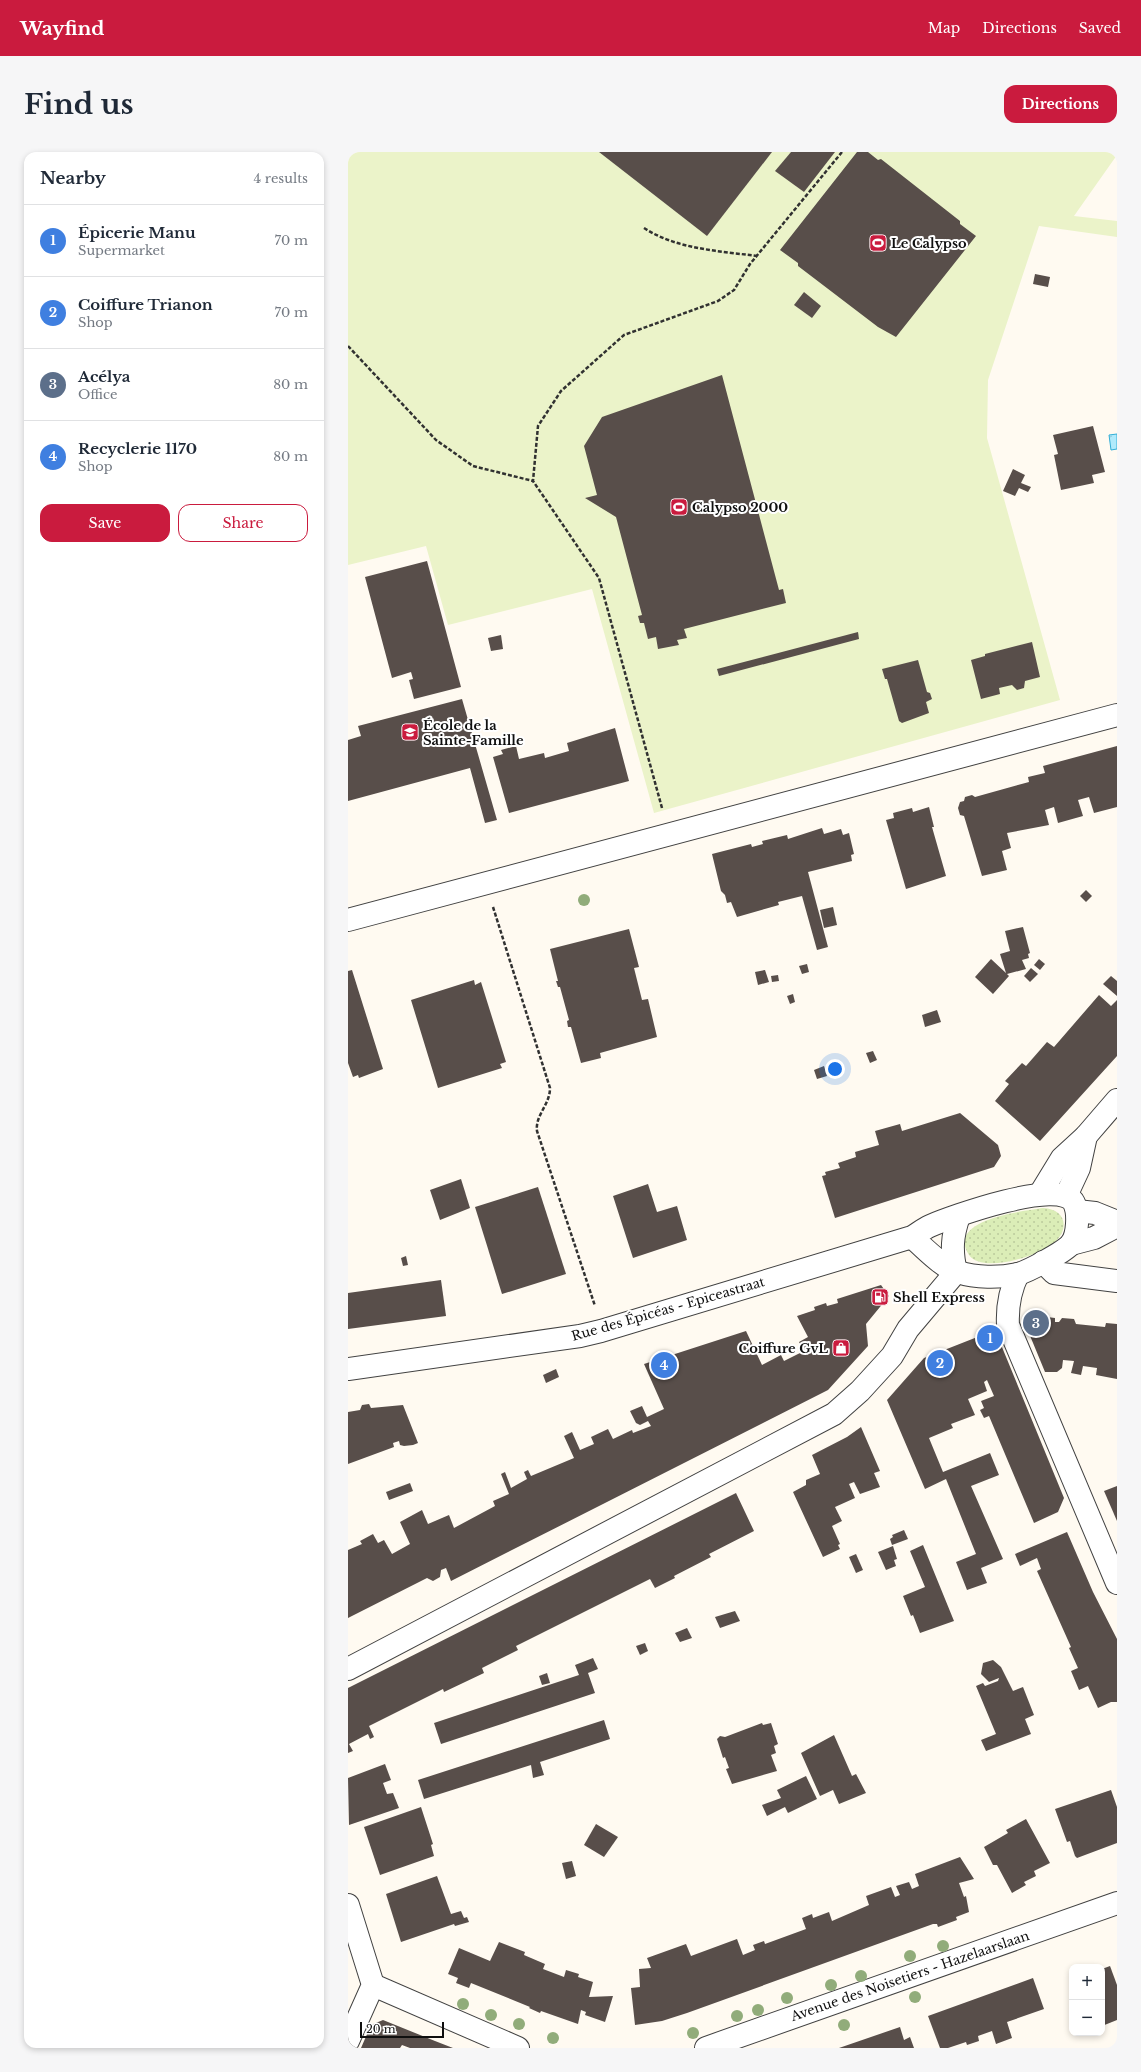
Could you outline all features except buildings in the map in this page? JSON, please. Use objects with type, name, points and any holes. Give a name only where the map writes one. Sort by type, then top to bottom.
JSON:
[{"type":"street","points":[[348,920],[1117,715]]},
{"type":"street","points":[[1040,1194],[1062,1158],[1086,1136],[1117,1100]]},
{"type":"street","points":[[1071,1244],[1076,1228],[1072,1204],[1086,1136]]},
{"type":"street","name":"Rue des Épicéas - Epiceastraat","points":[[348,1369],[580,1336],[912,1237],[929,1226],[1007,1201],[1040,1194],[1055,1193],[1072,1204],[1117,1222]]},
{"type":"street","points":[[956,1272],[952,1254],[953,1232],[959,1216]]},
{"type":"street","points":[[912,1237],[956,1272],[980,1276],[1000,1276],[1018,1274],[1043,1262],[1071,1244],[1094,1238],[1117,1226]]},
{"type":"street","points":[[1043,1262],[1054,1273],[1117,1281]]},
{"type":"street","points":[[348,1669],[834,1414],[860,1391],[892,1356],[908,1329],[956,1272]]},
{"type":"street","points":[[1018,1274],[1012,1285],[1009,1300],[1008,1324],[1117,1583]]},
{"type":"street","points":[[348,1905],[373,1985],[348,2040]]},
{"type":"street","name":"Avenue des Noisetiers - Hazelaarslaan","points":[[706,2048],[1116,1905]]},
{"type":"street","points":[[373,1985],[518,2048]]},
{"type":"path","points":[[662,808],[599,578],[533,481],[538,426],[560,391],[624,335],[718,301],[734,290],[757,256],[842,152]]},
{"type":"path","points":[[644,228],[658,237],[706,250],[757,256]]},
{"type":"path","points":[[348,346],[436,440],[473,466],[533,481]]},
{"type":"path","points":[[492,906],[550,1088],[546,1106],[537,1121],[537,1131],[593,1298]]},
{"type":"green space","points":[[348,152],[1117,152],[1117,155],[1074,216],[1117,221],[1117,237],[1039,226],[988,380],[987,438],[1060,700],[654,813],[592,589],[448,625],[426,546],[348,565]]},
{"type":"green space","points":[[1043,1208],[1051,1209],[1057,1212],[1061,1216],[1064,1226],[1059,1238],[1047,1248],[1024,1258],[998,1263],[986,1263],[976,1260],[969,1255],[965,1243],[968,1233],[977,1225],[990,1219],[1005,1215]]},
{"type":"water","points":[[1117,434],[1117,449],[1111,450],[1109,435]]},
{"type":"place","name":"Le Calypso","points":[[878,243]]},
{"type":"place","name":"Calypso 2000","points":[[679,507]]},
{"type":"place","name":"École de la Sainte-Famille","points":[[410,732]]},
{"type":"place","name":"Shell Express","points":[[880,1297]]},
{"type":"place","name":"Acélya","points":[[1036,1323]]},
{"type":"place","name":"Épicerie Manu","points":[[990,1338]]},
{"type":"place","name":"Coiffure GvL","points":[[841,1348]]},
{"type":"place","name":"Coiffure Trianon","points":[[940,1363]]},
{"type":"place","name":"Recyclerie 1170","points":[[664,1365]]}]
